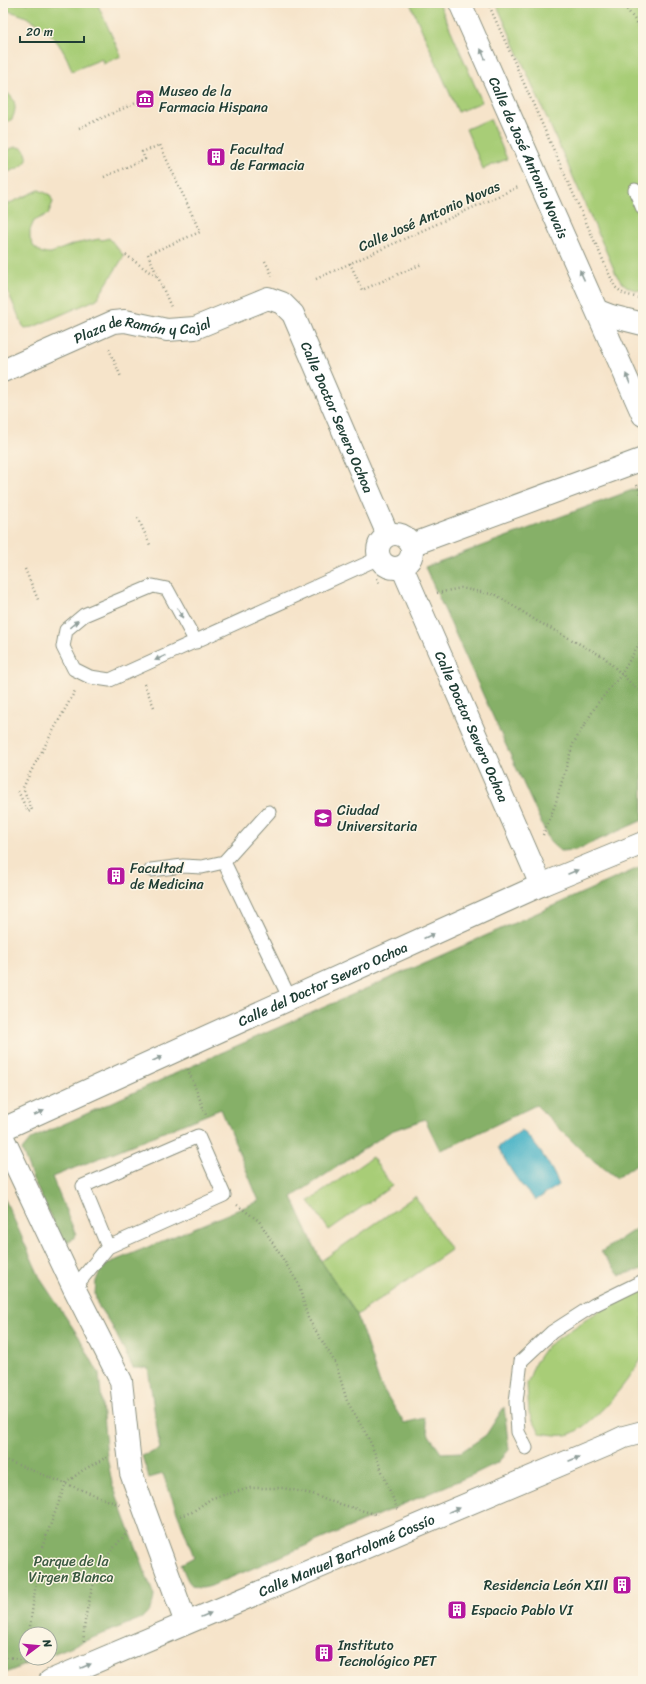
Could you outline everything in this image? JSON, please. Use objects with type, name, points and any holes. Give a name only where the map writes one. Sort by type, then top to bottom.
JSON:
[{"type":"street","name":"Calle de José Antonio Novais","points":[[460,3],[643,415]]},
{"type":"street","name":"Plaza de Ramón y Cajal","points":[[3,371],[113,322],[125,321],[167,330],[195,328],[268,298],[282,303]]},
{"type":"street","name":"Calle Doctor Severo Ochoa","points":[[282,303],[293,314],[388,535]]},
{"type":"street","points":[[598,311],[643,324]]},
{"type":"street","points":[[411,545],[643,460]]},
{"type":"street","points":[[399,534],[408,540],[411,545],[412,550],[410,560],[402,567],[378,567],[377,552],[380,542],[388,535],[399,534]]},
{"type":"street","name":"Calle Doctor Severo Ochoa","points":[[402,567],[541,885]]},
{"type":"street","name":"Calle del Doctor Severo Ochoa","points":[[3,1129],[541,885],[643,843]]},
{"type":"street","points":[[3,1138],[74,1288],[121,1381],[131,1472],[186,1623]]},
{"type":"street","name":"Calle Manuel Bartolomé Cossío","points":[[50,1681],[607,1446],[624,1437],[643,1432]]},
{"type":"lane","points":[[635,190],[643,209]]},
{"type":"lane","points":[[196,642],[167,588],[153,586],[84,615],[66,630],[64,647],[74,669],[90,677],[110,680],[196,642],[238,621],[378,567]]},
{"type":"lane","points":[[151,870],[183,866],[202,866],[224,862],[269,812]]},
{"type":"lane","points":[[224,862],[290,999]]},
{"type":"lane","points":[[74,1288],[108,1247],[224,1195],[198,1136],[83,1186],[108,1247]]},
{"type":"lane","points":[[526,1448],[518,1432],[516,1402],[522,1361],[552,1332],[594,1305],[643,1280]]},
{"type":"path","points":[[488,3],[615,287],[624,294],[643,299]]},
{"type":"path","points":[[622,3],[638,24],[643,37]]},
{"type":"path","points":[[79,128],[136,103]]},
{"type":"path","points":[[104,176],[145,159],[142,152],[160,145],[200,232],[148,254],[171,308]]},
{"type":"path","name":"Calle José Antonio Novas","points":[[316,279],[538,178]]},
{"type":"path","points":[[126,255],[157,276]]},
{"type":"path","points":[[265,261],[273,278]]},
{"type":"path","points":[[350,263],[362,290],[422,264]]},
{"type":"path","points":[[109,350],[121,377]]},
{"type":"path","points":[[637,483],[643,499]]},
{"type":"path","points":[[138,518],[150,545]]},
{"type":"path","points":[[378,567],[380,585]]},
{"type":"path","points":[[25,569],[39,602]]},
{"type":"path","points":[[430,595],[461,588],[496,595],[537,621],[604,657],[643,695]]},
{"type":"path","points":[[541,839],[552,813],[573,744],[597,704],[621,675],[643,637]]},
{"type":"path","points":[[144,684],[154,707]]},
{"type":"path","points":[[18,791],[28,812],[32,810],[23,788],[77,688]]},
{"type":"path","points":[[186,1064],[206,1115]]},
{"type":"path","points":[[224,1195],[259,1221],[298,1283],[308,1318],[336,1364],[347,1401],[369,1438],[398,1513]]},
{"type":"path","points":[[29,1626],[40,1553],[66,1483],[83,1470],[107,1457]]},
{"type":"path","points":[[3,1459],[121,1506]]},
{"type":"path","points":[[180,1516],[192,1512],[212,1498],[250,1488],[283,1488],[313,1494],[326,1500],[378,1515]]},
{"type":"path","points":[[84,1641],[83,1632],[90,1597],[102,1562],[130,1530]]},
{"type":"path","points":[[3,1656],[18,1659]]},
{"type":"green space","points":[[3,3],[97,3],[121,56],[103,64],[102,59],[72,71],[62,48],[46,30],[27,17],[3,10]]},
{"type":"green space","points":[[410,3],[439,3],[482,102],[458,112]]},
{"type":"green space","points":[[496,3],[643,3],[643,291],[634,290],[628,287],[617,276]]},
{"type":"green space","points":[[3,91],[13,99],[15,110],[12,119],[3,125]]},
{"type":"green space","points":[[490,119],[507,159],[483,169],[466,129]]},
{"type":"green space","points":[[15,147],[24,150],[27,157],[26,161],[20,167],[3,174],[3,152]]},
{"type":"green space","points":[[39,190],[50,195],[53,202],[48,214],[34,221],[30,230],[30,239],[34,247],[42,253],[51,253],[74,244],[109,238],[124,256],[97,299],[33,327],[25,328],[3,281],[3,206]]},
{"type":"green space","points":[[643,486],[643,820],[576,850],[560,851],[550,842],[425,567]]},
{"type":"green space","points":[[643,866],[643,1170],[638,1163],[617,1178],[586,1155],[536,1105],[456,1144],[440,1150],[425,1119],[391,1131],[292,1197],[321,1261],[357,1315],[380,1384],[404,1423],[424,1418],[429,1435],[441,1453],[461,1452],[486,1435],[504,1407],[509,1450],[497,1463],[472,1475],[211,1586],[204,1588],[194,1587],[188,1580],[181,1564],[194,1557],[163,1474],[149,1478],[142,1456],[160,1449],[148,1368],[133,1368],[112,1326],[97,1304],[95,1294],[96,1281],[102,1266],[259,1201],[221,1109],[52,1177],[76,1235],[71,1241],[62,1241],[32,1177],[22,1150],[31,1139],[205,1060]]},
{"type":"green space","points":[[372,1157],[392,1186],[329,1230],[309,1201]]},
{"type":"green space","name":"Parque de la Virgen Blanca","points":[[3,1195],[41,1280],[79,1337],[99,1374],[107,1457],[112,1483],[154,1596],[153,1603],[142,1618],[58,1652],[58,1626],[18,1626],[18,1666],[22,1666],[3,1674]]},
{"type":"green space","points":[[415,1196],[451,1250],[357,1315],[321,1261]]},
{"type":"green space","points":[[643,1224],[643,1269],[620,1275],[601,1252]]},
{"type":"green space","points":[[643,1291],[643,1356],[638,1365],[611,1400],[590,1421],[579,1429],[570,1434],[563,1435],[540,1433],[529,1413],[527,1384],[535,1363],[547,1346],[624,1294]]},
{"type":"water","points":[[522,1130],[543,1156],[559,1185],[536,1200],[520,1183],[510,1169],[498,1147]]},
{"type":"place","name":"Museo de la Farmacia Hispana","points":[[145,99]]},
{"type":"place","name":"Facultad de Farmacia","points":[[216,157]]},
{"type":"place","name":"Ciudad Universitaria","points":[[323,818]]},
{"type":"place","name":"Facultad de Medicina","points":[[116,876]]},
{"type":"place","name":"Residencia León XIII","points":[[622,1585]]},
{"type":"place","name":"Espacio Pablo VI","points":[[457,1610]]},
{"type":"place","name":"Instituto Tecnológico PET","points":[[324,1653]]}]
